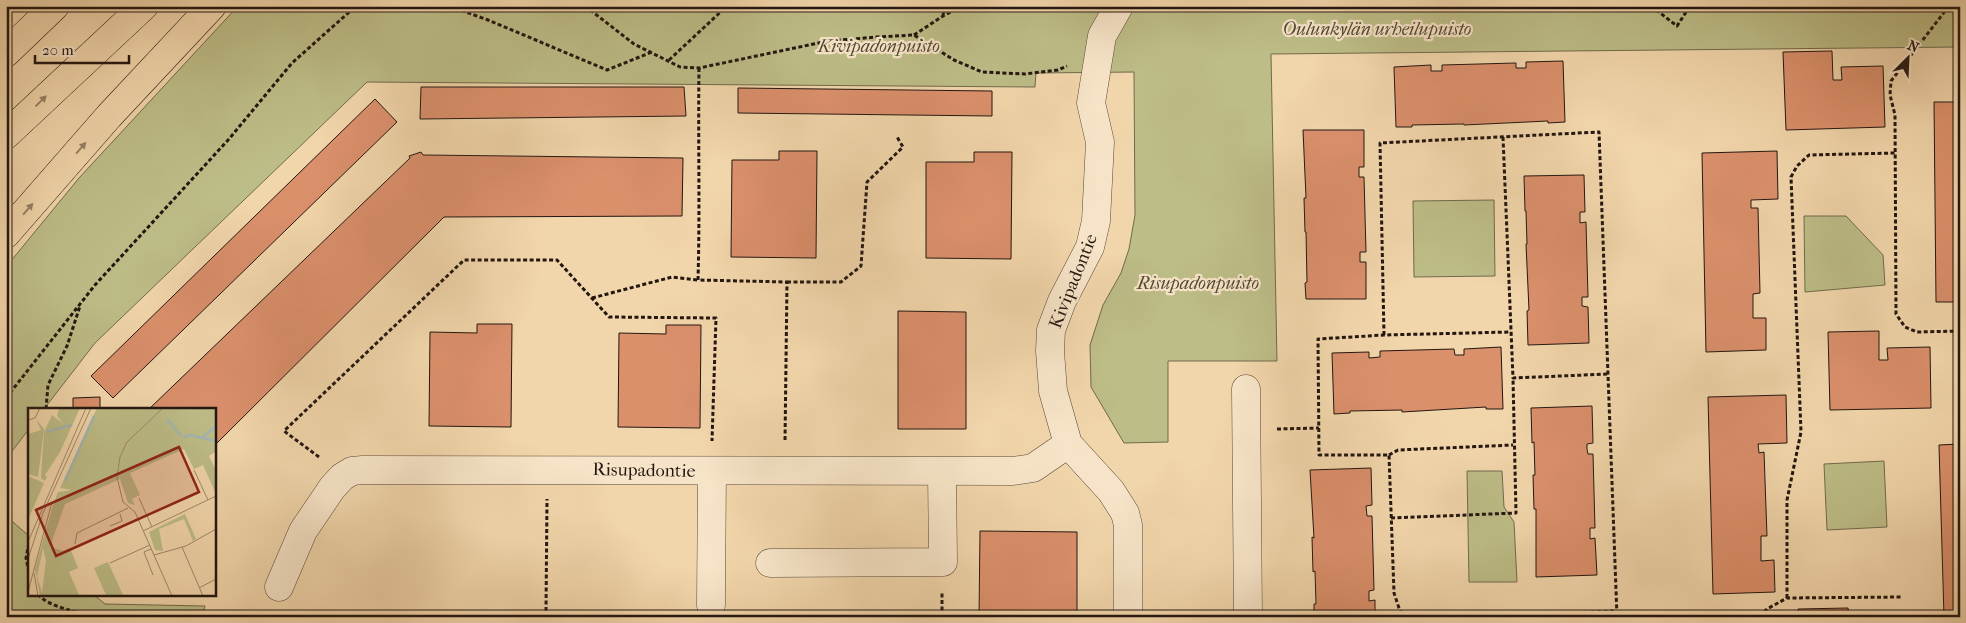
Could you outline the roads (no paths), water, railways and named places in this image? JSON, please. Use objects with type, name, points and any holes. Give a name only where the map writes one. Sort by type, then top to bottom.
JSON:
[{"type":"highway","points":[[6,53],[55,6]]},
{"type":"highway","points":[[6,135],[144,6]]},
{"type":"highway","points":[[6,234],[109,116],[212,6]]},
{"type":"street","name":"Kivipadontie","points":[[1119,6],[1102,36],[1092,103],[1100,142],[1096,221],[1090,247],[1062,301],[1051,330],[1050,350],[1053,391],[1068,444],[1112,490],[1125,513],[1128,525],[1128,617]]},
{"type":"street","points":[[1246,389],[1248,617]]},
{"type":"street","name":"Risupadontie","points":[[279,587],[303,531],[332,488],[342,477],[352,471],[712,458],[785,471],[1013,471],[1033,468],[1068,444]]},
{"type":"street","points":[[711,605],[712,458]]},
{"type":"street","points":[[770,563],[943,562],[942,472]]},
{"type":"park label","name":"Oulunkylän urheilupuisto","points":[[1377,29]]},
{"type":"park label","name":"Kivipadonpuisto","points":[[879,46]]},
{"type":"park label","name":"Risupadonpuisto","points":[[1198,283]]}]
